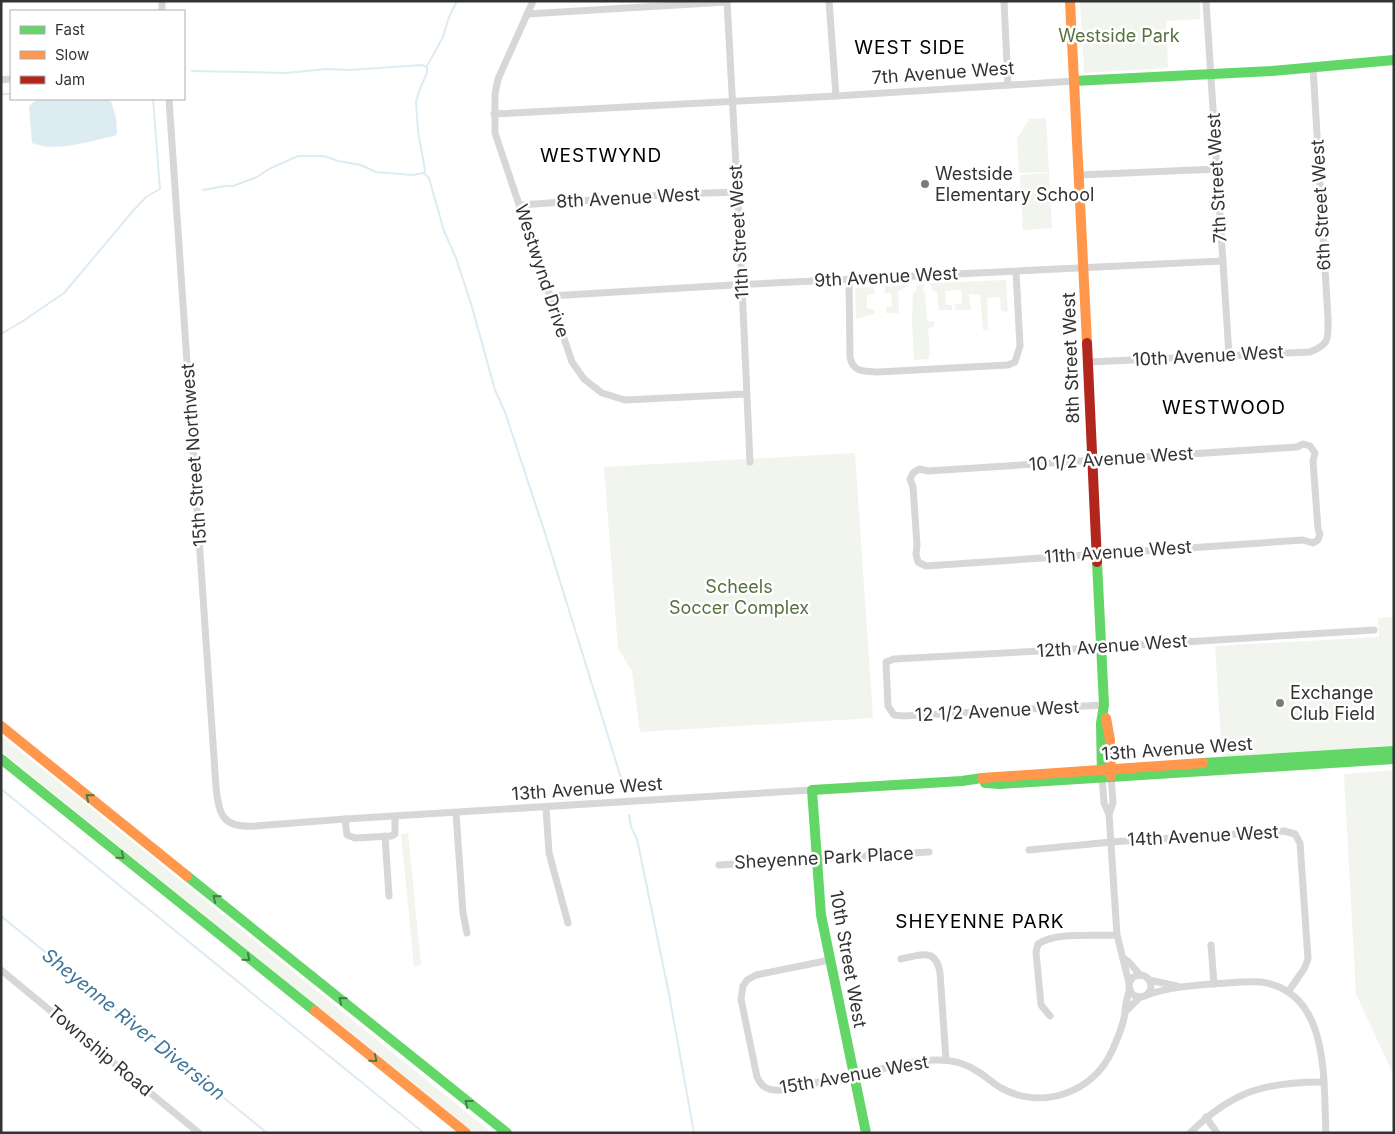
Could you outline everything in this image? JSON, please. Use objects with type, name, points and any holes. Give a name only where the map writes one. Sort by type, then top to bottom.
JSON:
[{"type":"main road","name":"8th Street West","points":[[1070,1],[1084,268],[1100,647],[1104,709],[1107,722],[1107,773]]},
{"type":"main road","name":"7th Avenue West","points":[[1074,81],[1211,74],[1394,60]]},
{"type":"main road","points":[[1,726],[507,1133]]},
{"type":"main road","name":"13th Avenue West","points":[[1107,773],[1394,751]]},
{"type":"main road","points":[[1,759],[466,1133]]},
{"type":"main road","name":"13th Avenue West","points":[[812,790],[962,781],[998,776],[1107,773],[1394,759]]},
{"type":"main road","name":"10th Street West","points":[[812,790],[820,909],[866,1133]]},
{"type":"street","name":"Westwynd Drive","points":[[533,1],[498,78],[495,94],[495,133],[572,362],[584,379],[602,393],[625,400],[746,394]]},
{"type":"street","points":[[830,1],[836,96]]},
{"type":"street","points":[[1004,1],[1008,85]]},
{"type":"street","name":"7th Street West","points":[[1206,1],[1229,355]]},
{"type":"street","points":[[527,14],[727,2]]},
{"type":"street","name":"11th Street West","points":[[727,2],[750,462]]},
{"type":"street","name":"6th Street West","points":[[1314,67],[1328,319],[1328,337],[1325,343]]},
{"type":"street","name":"7th Avenue West","points":[[494,114],[733,102],[1074,81]]},
{"type":"street","name":"15th Street Northwest","points":[[169,100],[216,787],[220,812]]},
{"type":"street","points":[[1079,174],[1218,168]]},
{"type":"street","name":"8th Avenue West","points":[[520,205],[661,195],[737,192]]},
{"type":"street","name":"9th Avenue West","points":[[550,296],[742,284],[1222,261]]},
{"type":"street","points":[[849,279],[851,364],[854,368],[861,371],[878,372],[1008,366],[1015,362],[1020,346],[1016,272]]},
{"type":"street","name":"10th Avenue West","points":[[1088,362],[1310,352],[1323,347],[1325,343]]},
{"type":"street","name":"10 1/2 Avenue West","points":[[918,562],[913,487],[910,479],[919,468],[928,471],[1297,447],[1303,444],[1310,446],[1314,453],[1318,529],[1320,534],[1318,540]]},
{"type":"street","name":"11th Avenue West","points":[[918,562],[926,566],[1303,540],[1313,543],[1318,540]]},
{"type":"street","name":"12th Avenue West","points":[[892,712],[888,706],[886,662],[894,659],[1374,630]]},
{"type":"street","name":"12 1/2 Avenue West","points":[[892,712],[894,715],[903,716],[1104,709]]},
{"type":"street","name":"8th Street West","points":[[1107,773],[1104,803],[1109,814],[1116,936],[1130,986]]},
{"type":"street","name":"13th Avenue West","points":[[220,812],[226,821],[244,827],[812,790]]},
{"type":"street","points":[[546,808],[549,853],[568,922]]},
{"type":"street","points":[[456,813],[462,912],[467,934]]},
{"type":"street","points":[[345,819],[346,832],[349,837],[385,836],[395,834],[395,817]]},
{"type":"street","name":"14th Avenue West","points":[[1029,850],[1111,842],[1284,831],[1295,834],[1300,842],[1308,959],[1304,969],[1288,992]]},
{"type":"street","points":[[385,836],[389,896]]},
{"type":"street","name":"Sheyenne Park Place","points":[[719,864],[929,852]]},
{"type":"street","points":[[1050,1016],[1040,1005],[1036,952],[1038,944],[1045,940],[1056,938],[1116,936]]},
{"type":"street","points":[[1211,945],[1214,984]]},
{"type":"street","points":[[900,959],[928,955],[934,956],[937,960],[940,973],[946,1060]]},
{"type":"street","name":"8th Street West","points":[[1123,958],[1140,975]]},
{"type":"street","name":"15th Avenue West","points":[[830,960],[756,975],[747,980],[743,986],[741,999],[757,1077],[766,1088],[781,1090],[919,1061],[946,1060],[961,1063],[975,1069],[1000,1088],[1014,1094],[1041,1099],[1055,1097],[1080,1087],[1100,1071],[1112,1050],[1125,1012],[1124,1004],[1130,986]]},
{"type":"street","name":"Township Road","points":[[1,970],[199,1133]]},
{"type":"street","points":[[1180,986],[1170,990],[1159,990],[1144,996],[1134,995],[1130,986],[1134,977],[1140,975],[1149,980],[1180,986],[1260,982],[1288,992],[1300,1002],[1313,1023],[1319,1038],[1326,1133]]},
{"type":"street","points":[[1144,996],[1151,986],[1149,980]]},
{"type":"street","name":"15th Avenue West","points":[[1125,1012],[1144,996]]},
{"type":"street","points":[[1190,1133],[1206,1116],[1233,1098],[1264,1087],[1294,1082],[1323,1082]]},
{"type":"street","points":[[1206,1116],[1218,1133]]},
{"type":"green space","name":"Westside Park","points":[[1080,1],[1200,1],[1200,19],[1166,21],[1168,68],[1084,73]]},
{"type":"green space","points":[[1046,118],[1049,172],[1019,173],[1017,139],[1029,119]]},
{"type":"green space","points":[[1049,173],[1052,228],[1023,230],[1020,175]]},
{"type":"green space","points":[[1006,280],[1008,312],[1001,311],[1000,297],[987,298],[988,330],[983,330],[980,295],[969,294],[971,310],[955,310],[955,304],[962,304],[961,290],[945,291],[946,305],[952,305],[952,310],[939,310],[937,292],[933,291],[930,283]]},
{"type":"green space","points":[[925,284],[923,291],[925,292],[927,321],[934,321],[934,327],[928,328],[929,359],[914,360],[913,293],[916,291],[916,285]]},
{"type":"green space","points":[[910,285],[898,291],[899,313],[886,313],[886,307],[892,307],[891,293],[885,293],[885,286]]},
{"type":"green space","points":[[873,287],[875,294],[867,295],[867,308],[875,310],[875,314],[856,319],[855,288]]},
{"type":"green space","name":"Scheels Soccer Complex","points":[[855,453],[873,718],[640,732],[632,671],[618,648],[604,467]]},
{"type":"green space","points":[[1394,617],[1394,747],[1222,757],[1215,646],[1379,637],[1378,618]]},
{"type":"green space","points":[[1,736],[492,1133],[475,1133],[1,751]]},
{"type":"green space","points":[[1394,770],[1394,1076],[1356,994],[1344,774]]},
{"type":"green space","points":[[408,833],[421,965],[414,967],[401,834]]},
{"type":"shaded area","points":[[38,100],[111,101],[116,118],[117,133],[114,136],[62,146],[42,146],[32,143],[29,107]]},
{"type":"waterway","points":[[457,1],[449,17],[443,37],[427,66],[427,73],[416,102],[424,173],[429,178],[444,231],[456,258],[472,307],[495,390],[505,412],[545,533],[622,781]]},
{"type":"waterway","points":[[192,71],[286,73],[327,69],[349,70],[423,65],[426,67]]},
{"type":"waterway","points":[[1,94],[10,94]]},
{"type":"waterway","points":[[1,334],[64,293],[132,212],[146,197],[160,189],[153,100]]},
{"type":"waterway","points":[[203,190],[233,186],[257,177],[269,169],[298,156],[324,156],[338,161],[361,165],[376,172],[412,175],[424,173]]},
{"type":"waterway","points":[[1,789],[424,1133]]},
{"type":"waterway","points":[[629,815],[631,827],[637,839],[669,994],[694,1133]]},
{"type":"waterway","name":"Sheyenne River Diversion","points":[[1,916],[267,1133]]},
{"type":"traffic: fast","points":[[1074,81],[1272,71],[1394,60]]},
{"type":"traffic: fast","points":[[1097,562],[1104,705],[1101,723],[1102,777]]},
{"type":"traffic: fast","points":[[1203,763],[1394,751]]},
{"type":"traffic: fast","points":[[1,759],[315,1011]]},
{"type":"traffic: fast","points":[[985,783],[1000,784],[1394,759]]},
{"type":"traffic: fast","points":[[866,1133],[821,915],[812,790],[962,781],[982,778]]},
{"type":"traffic: fast","points":[[187,876],[507,1133]]},
{"type":"traffic: slow","points":[[1070,1],[1087,343]]},
{"type":"traffic: slow","points":[[1106,718],[1110,740],[1111,776]]},
{"type":"traffic: slow","points":[[1,726],[187,876]]},
{"type":"traffic: slow","points":[[982,778],[1203,763]]},
{"type":"traffic: slow","points":[[315,1011],[466,1133]]},
{"type":"traffic: jam","points":[[1087,343],[1097,562]]},
{"type":"place","name":"Westside Elementary School","points":[[925,184]]},
{"type":"place","name":"Exchange Club Field","points":[[1280,703]]},
{"type":"district","name":"WEST SIDE","points":[[910,47]]},
{"type":"district","name":"WESTWYND","points":[[601,155]]},
{"type":"district","name":"WESTWOOD","points":[[1224,407]]},
{"type":"district","name":"SHEYENNE PARK","points":[[980,921]]}]
